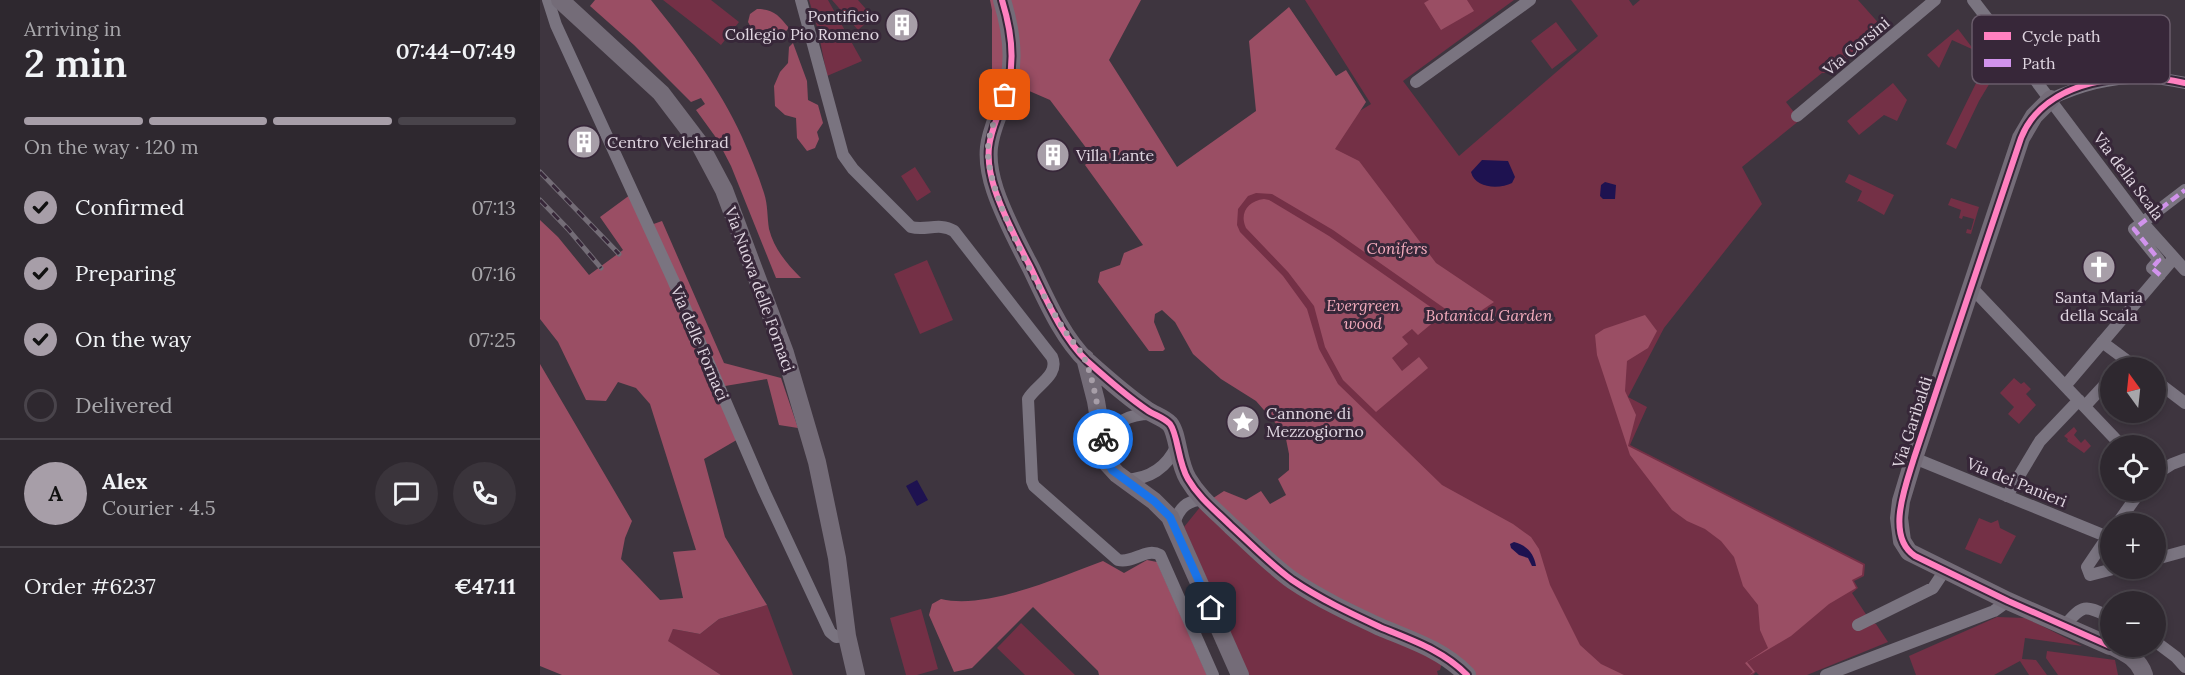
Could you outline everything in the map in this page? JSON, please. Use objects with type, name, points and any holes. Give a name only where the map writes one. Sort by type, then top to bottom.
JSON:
[{"type":"street","name":"Via delle Fornaci","points":[[548,0],[556,26],[673,280],[764,491],[830,632],[836,637],[847,636]]},
{"type":"street","name":"Via Nuova delle Fornaci","points":[[560,0],[661,93],[699,143],[724,190],[785,353],[817,462],[837,558],[847,636]]},
{"type":"street","points":[[801,0],[838,142],[849,165],[911,227],[922,229],[944,226],[954,231],[1052,357],[1054,362],[1052,373],[1028,399],[1034,486],[1120,561],[1153,552],[1160,555],[1213,675]]},
{"type":"street","points":[[1002,0],[1010,29],[1011,66],[1005,95],[990,136],[988,147],[990,170],[1007,220],[1058,320],[1085,358],[1114,384],[1153,414],[1169,423],[1185,474],[1204,499],[1269,561],[1293,580],[1349,613],[1442,654],[1467,675]]},
{"type":"street","points":[[1416,82],[1530,0]]},
{"type":"street","name":"Via Corsini","points":[[1797,116],[1935,0]]},
{"type":"street","name":"Via della Scala","points":[[1973,0],[1985,15]]},
{"type":"street","points":[[2170,81],[2185,83]]},
{"type":"street","name":"Via della Scala","points":[[2039,84],[2142,222],[2185,270]]},
{"type":"street","points":[[2051,99],[2092,84]]},
{"type":"street","name":"Via Garibaldi","points":[[2051,99],[2034,116],[2023,133],[1914,458],[1901,501],[1899,518],[1902,541],[1909,552],[2008,601],[2066,624],[2100,641]]},
{"type":"street","points":[[2160,275],[2152,268],[2159,260],[2133,229],[2185,190]]},
{"type":"street","points":[[2065,386],[2174,258]]},
{"type":"street","points":[[1971,287],[2112,435]]},
{"type":"street","points":[[2102,342],[2120,357]]},
{"type":"street","points":[[1085,358],[1108,465],[1168,514],[1240,675]]},
{"type":"street","points":[[2007,496],[2040,441],[2100,388]]},
{"type":"street","points":[[2166,389],[2185,403]]},
{"type":"street","points":[[1103,443],[1122,419],[1137,414],[1153,414]]},
{"type":"street","points":[[1125,480],[1144,477],[1161,468],[1177,445]]},
{"type":"street","name":"Via dei Panieri","points":[[1914,458],[2100,532]]},
{"type":"street","points":[[2166,468],[2185,459]]},
{"type":"street","points":[[1174,524],[1183,506],[1189,502],[1204,499]]},
{"type":"street","points":[[2100,548],[2087,567],[2090,575],[2100,572]]},
{"type":"street","points":[[2166,556],[2185,551]]},
{"type":"street","points":[[1858,625],[1933,588],[1944,570]]},
{"type":"street","points":[[1826,675],[1994,611],[2008,601]]},
{"type":"street","points":[[2066,624],[2083,608],[2100,613]]},
{"type":"street","points":[[847,636],[856,675]]},
{"type":"street","points":[[2166,650],[2185,667]]},
{"type":"street","name":"Via Garibaldi","points":[[2132,657],[2144,675]]},
{"type":"green space","points":[[595,0],[651,0],[689,49],[713,83],[748,151],[762,186],[769,229],[774,243],[786,262],[801,278],[776,278],[731,166],[717,139],[696,110],[705,104],[701,98],[691,102],[634,45],[590,6]]},
{"type":"green space","points":[[663,0],[711,0],[739,22],[721,45]]},
{"type":"green space","points":[[809,0],[828,0],[862,61],[827,76],[818,30]]},
{"type":"green space","points":[[832,0],[858,0],[873,17],[858,30]]},
{"type":"green space","name":"Conifers","points":[[990,0],[1141,0],[1109,60],[1177,167],[1256,111],[1249,41],[1289,7],[1336,76],[1346,70],[1366,102],[1335,149],[1359,161],[1436,263],[1494,302],[1464,322],[1333,230],[1272,194],[1256,193],[1248,196],[1238,209],[1237,225],[1240,232],[1283,276],[1307,309],[1319,349],[1338,384],[1442,485],[1513,524],[1531,537],[1539,549],[1550,585],[1580,645],[1601,664],[1624,675],[1457,675],[1442,663],[1347,617],[1201,506],[1224,491],[1246,500],[1261,491],[1270,504],[1286,495],[1278,479],[1289,470],[1285,434],[1256,401],[1221,379],[1193,354],[1175,322],[1162,310],[1155,314],[1154,322],[1165,349],[1149,351],[1098,282],[1100,272],[1120,265],[1124,253],[1143,245],[1085,165],[1093,157],[1050,100],[992,75]]},
{"type":"green space","name":"Botanical Garden","points":[[1305,0],[1514,0],[1403,81],[1459,156],[1598,36],[1571,0],[1629,0],[1633,6],[1640,0],[1858,0],[1883,28],[1831,73],[1822,73],[1786,102],[1800,120],[1742,167],[1762,204],[1664,328],[1628,397],[1647,407],[1630,445],[1865,564],[1864,576],[1854,581],[1858,588],[1852,593],[1871,622],[1876,624],[1888,642],[1807,675],[1759,675],[1756,672],[1753,675],[1551,675],[1144,245],[1371,104]]},
{"type":"green space","points":[[1429,0],[1467,0],[1474,11],[1441,30],[1424,3]]},
{"type":"green space","points":[[757,9],[768,10],[776,14],[789,28],[784,33],[757,38],[748,22],[750,14]]},
{"type":"green space","points":[[1556,22],[1577,50],[1552,69],[1531,41]]},
{"type":"green space","points":[[1958,29],[1972,47],[1952,40],[1939,68],[1927,55]]},
{"type":"green space","points":[[793,43],[807,81],[808,100],[818,105],[823,123],[817,132],[819,139],[815,148],[807,151],[797,138],[796,118],[785,115],[775,106],[774,86],[780,72],[788,63],[789,47]]},
{"type":"green space","points":[[1893,83],[1907,100],[1897,121],[1884,115],[1859,135],[1847,121]]},
{"type":"green space","points":[[1976,84],[1989,84],[1956,149],[1946,144]]},
{"type":"green space","points":[[915,167],[931,192],[917,201],[901,176]]},
{"type":"green space","points":[[1849,174],[1894,195],[1884,215],[1857,202],[1862,191],[1845,182]]},
{"type":"green space","points":[[634,192],[648,226],[662,221],[724,363],[781,378],[798,428],[779,425],[767,379],[719,387],[740,438],[704,459],[725,537],[767,605],[719,619],[700,634],[673,629],[668,641],[721,675],[562,675],[540,666],[540,364],[632,521],[625,538],[621,559],[660,600],[683,598],[673,552],[696,550],[650,404],[636,388],[618,382],[606,401],[586,400],[558,342],[540,319],[540,220],[558,237],[589,275],[623,250],[600,217]]},
{"type":"green space","points":[[1951,198],[1979,207],[1971,234],[1966,233],[1967,229],[1971,230],[1974,219],[1963,216],[1962,219],[1959,218],[1961,210],[1948,205]]},
{"type":"green space","name":"Evergreen wood","points":[[1264,199],[1329,236],[1442,315],[1418,335],[1412,329],[1402,337],[1408,344],[1392,358],[1402,371],[1419,357],[1428,368],[1376,412],[1343,380],[1325,347],[1314,306],[1288,272],[1246,228],[1244,213],[1246,209],[1253,202]]},
{"type":"green space","points":[[927,260],[953,320],[920,334],[894,274]]},
{"type":"green space","points":[[1645,315],[1657,331],[1648,348],[1627,361],[1625,391],[1636,415],[1628,446],[1863,565],[1862,575],[1852,580],[1856,588],[1829,604],[1791,636],[1747,662],[1755,672],[1749,675],[1753,672],[1745,663],[1768,648],[1760,630],[1758,605],[1743,586],[1734,557],[1721,541],[1672,510],[1630,455],[1597,355],[1595,335],[1604,329]]},
{"type":"green space","points":[[2014,378],[2021,384],[2024,382],[2031,389],[2026,394],[2036,405],[2019,424],[2008,414],[2014,407],[2000,393]]},
{"type":"green space","points":[[2074,427],[2077,431],[2074,435],[2081,443],[2085,439],[2091,446],[2084,453],[2067,441],[2068,439],[2064,436]]},
{"type":"green space","points":[[1201,506],[1442,663],[1440,670],[1437,671],[1438,675],[1249,675],[1184,527]]},
{"type":"green space","points":[[1979,518],[1991,523],[1998,520],[2000,528],[2016,536],[2001,564],[1965,549]]},
{"type":"green space","points":[[1147,560],[1157,562],[1207,675],[1099,675],[1098,671],[1033,607],[972,668],[954,672],[929,615],[932,604],[941,599],[980,600],[1001,596],[1045,583],[1103,561],[1124,573]]},
{"type":"green space","points":[[767,605],[793,675],[721,675],[667,641],[673,629],[700,634],[719,619]]},
{"type":"green space","points":[[921,609],[938,669],[917,675],[906,675],[890,618]]},
{"type":"green space","points":[[1997,617],[2026,618],[2082,646],[2025,638],[2022,659],[2036,660],[2047,675],[2029,675],[2020,661],[1994,675],[1916,675],[1909,656]]},
{"type":"green space","points":[[1021,623],[1075,675],[1025,675],[997,648]]},
{"type":"green space","points":[[2047,651],[2115,660],[2118,675],[2058,675],[2046,658]]},
{"type":"shaded area","points":[[1482,160],[1508,161],[1515,177],[1512,183],[1495,187],[1477,182],[1471,172]]},
{"type":"shaded area","points":[[1605,182],[1616,185],[1615,199],[1603,199],[1600,196],[1601,185]]},
{"type":"shaded area","points":[[917,480],[928,500],[917,506],[906,486]]},
{"type":"shaded area","points":[[1514,542],[1529,550],[1536,566],[1532,566],[1528,558],[1519,555],[1511,548],[1510,544]]},
{"type":"railway","points":[[540,172],[619,254]]},
{"type":"railway","points":[[540,200],[601,268]]},
{"type":"marked path","points":[[2160,275],[2152,268],[2159,260],[2134,229],[2185,190]]},
{"type":"cycle path","points":[[1002,0],[1009,30],[1012,60],[1005,96],[989,144],[990,172],[1012,230],[1049,305],[1070,341],[1087,361],[1116,387],[1139,405],[1170,424],[1185,472],[1192,486],[1208,504],[1276,567],[1292,580],[1335,605],[1437,652],[1467,675]]},
{"type":"cycle path","points":[[2170,80],[2185,83]]},
{"type":"cycle path","points":[[2088,84],[2069,91],[2049,103],[2032,118],[2021,138],[1914,458],[1903,496],[1899,523],[1906,547],[1915,556],[2100,642]]},
{"type":"way so far","points":[[1005,95],[988,147],[988,159],[995,190],[1007,220],[1043,292],[1063,328],[1085,358],[1103,439]]},
{"type":"place","name":"Pontificio Collegio Pio Romeno","points":[[902,25]]},
{"type":"place","name":"Centro Velehrad","points":[[584,142]]},
{"type":"place","name":"Villa Lante","points":[[1053,155]]},
{"type":"place","name":"Santa Maria della Scala","points":[[2099,267]]},
{"type":"place","name":"Cannone di Mezzogiorno","points":[[1243,422]]},
{"type":"route","points":[[1103,439],[1105,458],[1112,470],[1143,492],[1170,517],[1211,608]]}]
